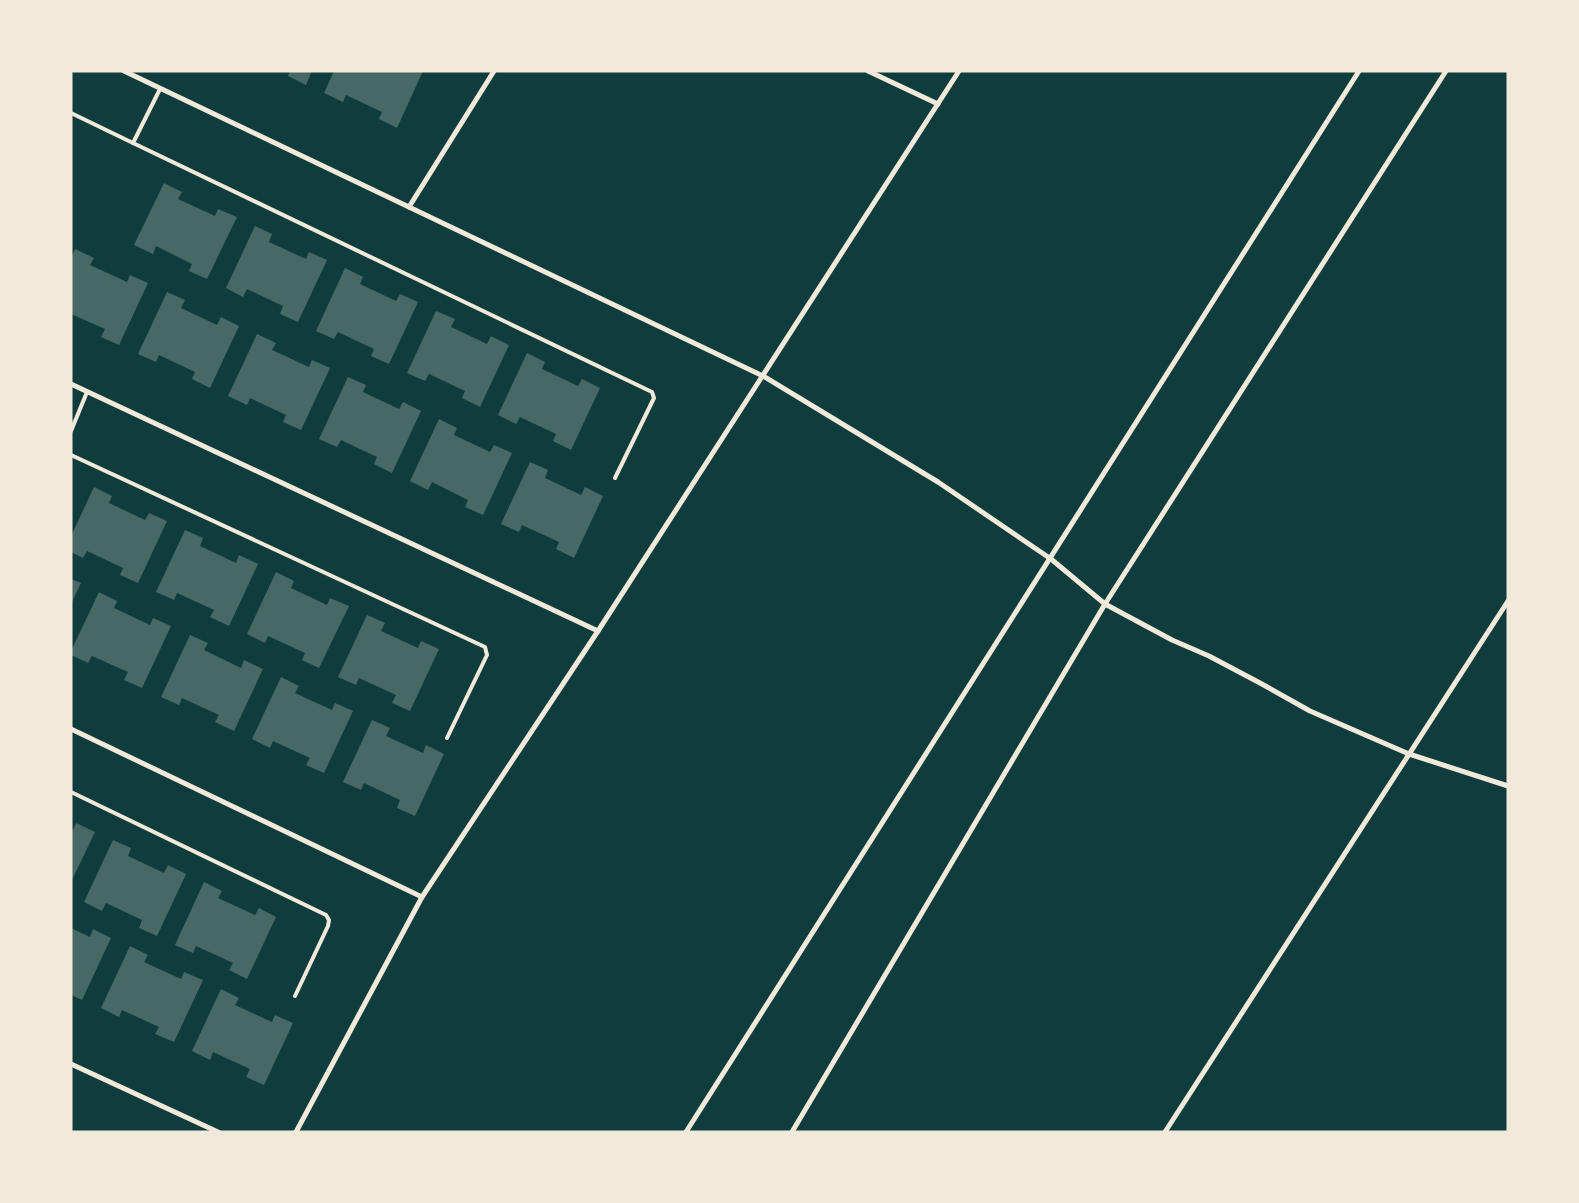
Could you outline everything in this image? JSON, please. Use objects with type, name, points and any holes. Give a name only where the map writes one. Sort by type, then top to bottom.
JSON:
[{"type":"street","points":[[124,71],[763,376],[938,482],[1050,559],[1105,604],[1172,640],[1252,678],[1310,712],[1409,754],[1508,786]]},
{"type":"street","points":[[409,207],[494,71]]},
{"type":"street","points":[[868,71],[938,104]]},
{"type":"street","points":[[296,1132],[422,897],[598,631],[959,71]]},
{"type":"street","points":[[686,1132],[1359,71]]},
{"type":"street","points":[[792,1132],[1105,604],[1446,71]]},
{"type":"street","points":[[71,384],[598,631]]},
{"type":"street","points":[[1165,1132],[1508,602]]},
{"type":"street","points":[[71,729],[422,897]]},
{"type":"street","points":[[71,1064],[218,1132]]},
{"type":"lane","points":[[133,143],[160,89]]},
{"type":"lane","points":[[71,113],[652,392],[654,398],[615,478]]},
{"type":"lane","points":[[71,431],[87,392]]},
{"type":"lane","points":[[71,455],[485,647],[487,655],[447,738]]},
{"type":"lane","points":[[71,792],[326,915],[329,920],[328,926],[295,996]]},
{"type":"building","points":[[290,71],[312,71],[306,85],[288,76]]},
{"type":"building","points":[[334,71],[423,71],[397,128],[379,119],[382,112],[346,95],[343,102],[324,93]]},
{"type":"building","points":[[164,183],[182,192],[178,199],[215,216],[218,209],[237,217],[207,279],[189,271],[192,264],[156,246],[153,254],[134,245]]},
{"type":"building","points":[[255,226],[272,234],[269,242],[306,259],[309,252],[327,260],[298,322],[280,314],[283,306],[247,289],[243,297],[226,288]]},
{"type":"building","points":[[75,249],[94,258],[90,265],[127,282],[130,275],[148,283],[119,345],[101,337],[105,329],[71,314],[71,258]]},
{"type":"building","points":[[345,268],[363,277],[360,284],[396,301],[400,294],[418,302],[389,364],[371,356],[374,349],[338,332],[334,339],[316,331]]},
{"type":"building","points":[[167,292],[185,300],[181,308],[217,325],[221,317],[239,326],[210,388],[192,379],[195,372],[159,355],[156,362],[138,354]]},
{"type":"building","points":[[436,311],[455,319],[451,327],[487,344],[491,336],[509,345],[480,407],[462,398],[465,391],[429,374],[425,381],[407,373]]},
{"type":"building","points":[[257,334],[276,343],[272,350],[309,367],[312,360],[330,368],[301,430],[283,422],[286,415],[250,398],[247,405],[228,396]]},
{"type":"building","points":[[527,353],[545,362],[542,369],[578,386],[582,379],[600,388],[571,450],[553,441],[556,434],[520,417],[516,424],[498,415]]},
{"type":"building","points":[[348,377],[366,385],[363,392],[399,409],[403,402],[421,411],[392,473],[374,464],[377,457],[341,440],[337,447],[319,439]]},
{"type":"building","points":[[439,419],[457,428],[454,435],[490,452],[494,445],[512,453],[483,515],[465,507],[468,500],[432,482],[428,490],[410,481]]},
{"type":"building","points":[[530,462],[548,470],[545,478],[581,495],[585,487],[603,496],[574,558],[556,549],[559,542],[522,525],[519,532],[501,524]]},
{"type":"building","points":[[94,487],[112,496],[109,503],[145,520],[149,513],[167,521],[138,583],[120,575],[123,568],[87,551],[83,558],[71,552],[71,536]]},
{"type":"building","points":[[185,530],[203,538],[200,546],[236,563],[239,555],[258,564],[229,626],[210,617],[214,610],[177,593],[174,600],[156,592]]},
{"type":"building","points":[[276,572],[294,581],[291,588],[327,605],[330,598],[349,606],[319,668],[302,660],[305,653],[268,636],[265,643],[247,634]]},
{"type":"building","points":[[71,579],[81,583],[71,604]]},
{"type":"building","points":[[99,592],[117,601],[114,608],[150,625],[153,618],[171,626],[142,688],[124,680],[128,672],[92,656],[88,663],[71,655],[71,651]]},
{"type":"building","points":[[367,615],[385,623],[381,631],[418,648],[421,641],[439,649],[410,711],[392,703],[396,695],[359,678],[356,685],[338,677]]},
{"type":"building","points":[[190,635],[208,643],[204,650],[241,668],[244,660],[263,669],[234,731],[215,722],[219,715],[182,698],[179,705],[161,697]]},
{"type":"building","points":[[281,677],[299,686],[295,693],[332,710],[335,703],[353,711],[324,773],[306,765],[310,758],[273,741],[270,748],[252,739]]},
{"type":"building","points":[[372,720],[390,728],[386,736],[423,753],[426,745],[444,754],[415,816],[397,808],[400,800],[364,783],[361,790],[343,782]]},
{"type":"building","points":[[76,823],[95,832],[71,882],[71,829],[73,830]]},
{"type":"building","points":[[113,840],[131,848],[128,856],[164,873],[168,865],[186,874],[157,936],[139,928],[142,920],[106,903],[102,911],[84,902]]},
{"type":"building","points":[[204,882],[222,891],[218,898],[255,915],[259,908],[276,917],[247,979],[229,970],[233,963],[196,946],[193,953],[175,945]]},
{"type":"building","points":[[71,928],[90,937],[93,929],[111,938],[82,1000],[71,995]]},
{"type":"building","points":[[130,946],[148,955],[144,962],[181,979],[184,972],[203,980],[174,1042],[155,1034],[159,1027],[122,1010],[119,1017],[101,1008]]},
{"type":"building","points":[[221,989],[239,998],[235,1005],[272,1022],[275,1015],[293,1023],[264,1085],[246,1077],[250,1069],[213,1052],[210,1060],[192,1051]]}]
